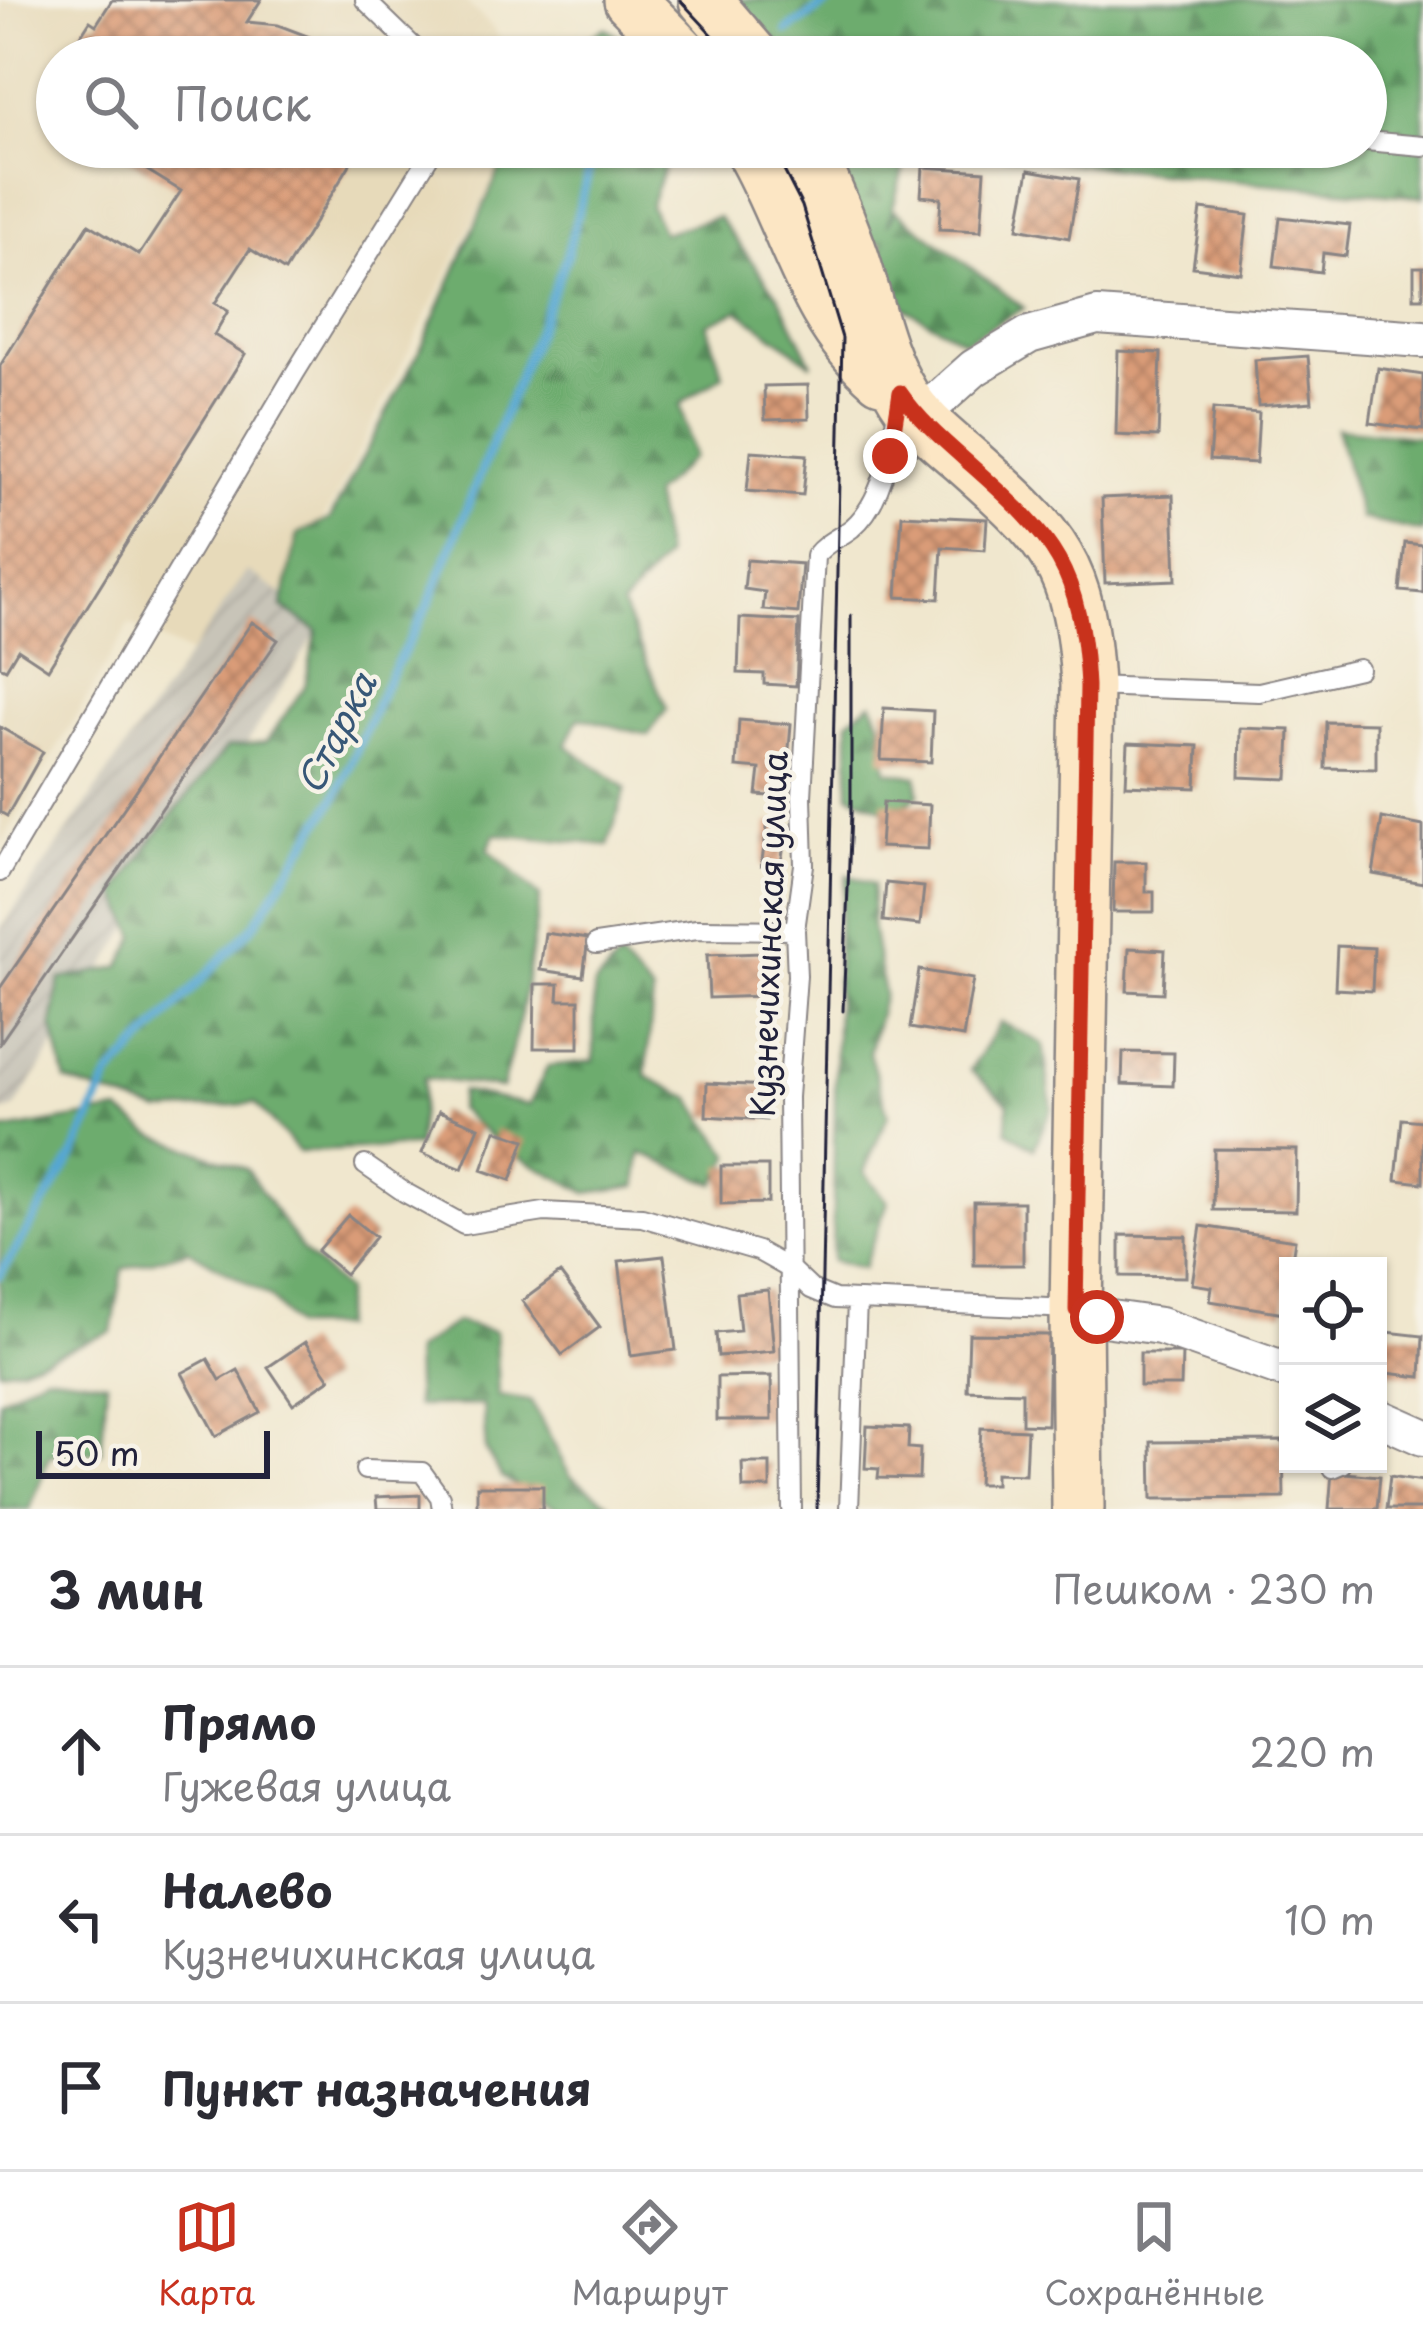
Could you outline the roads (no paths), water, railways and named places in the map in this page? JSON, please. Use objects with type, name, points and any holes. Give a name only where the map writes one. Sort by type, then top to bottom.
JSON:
[{"type":"street","points":[[630,0],[665,36]]},
{"type":"street","points":[[705,0],[736,36]]},
{"type":"street","points":[[760,168],[797,255],[842,338],[1048,538],[1070,579],[1084,632],[1078,1509]]},
{"type":"street","points":[[817,168],[872,322],[909,405]]},
{"type":"street","points":[[909,405],[1029,334],[1097,316],[1423,339]]},
{"type":"street","points":[[1076,1310],[1160,1326],[1279,1368]]},
{"type":"street","points":[[1387,1423],[1423,1437]]},
{"type":"lane","points":[[365,0],[402,36]]},
{"type":"lane","points":[[1387,143],[1423,146]]},
{"type":"lane","points":[[0,872],[295,373],[423,168]]},
{"type":"lane","name":"Кузнечихинская улица","points":[[792,1509],[788,1096],[797,976],[795,930],[804,865],[802,797],[815,556],[835,536],[851,529],[871,505],[909,405]]},
{"type":"lane","points":[[1087,686],[1259,692],[1359,670]]},
{"type":"lane","points":[[596,944],[697,929],[795,930]]},
{"type":"lane","points":[[365,1165],[464,1225],[544,1212],[641,1217],[758,1251],[790,1269],[811,1289],[835,1299],[1076,1310]]},
{"type":"lane","points":[[849,1509],[857,1301]]},
{"type":"lane","points":[[365,1470],[422,1472],[440,1497],[442,1509]]},
{"type":"waterway","name":"Старка","points":[[787,31],[832,0]]},
{"type":"waterway","name":"Старка","points":[[0,1275],[74,1155],[109,1077],[254,925],[336,797],[385,685],[427,608],[566,258],[589,168]]},
{"type":"tram line","points":[[680,0],[713,36]]},
{"type":"tram line","points":[[783,168],[802,206],[842,338],[817,1509]]},
{"type":"tram line","points":[[843,1011],[851,813],[851,615]]}]
